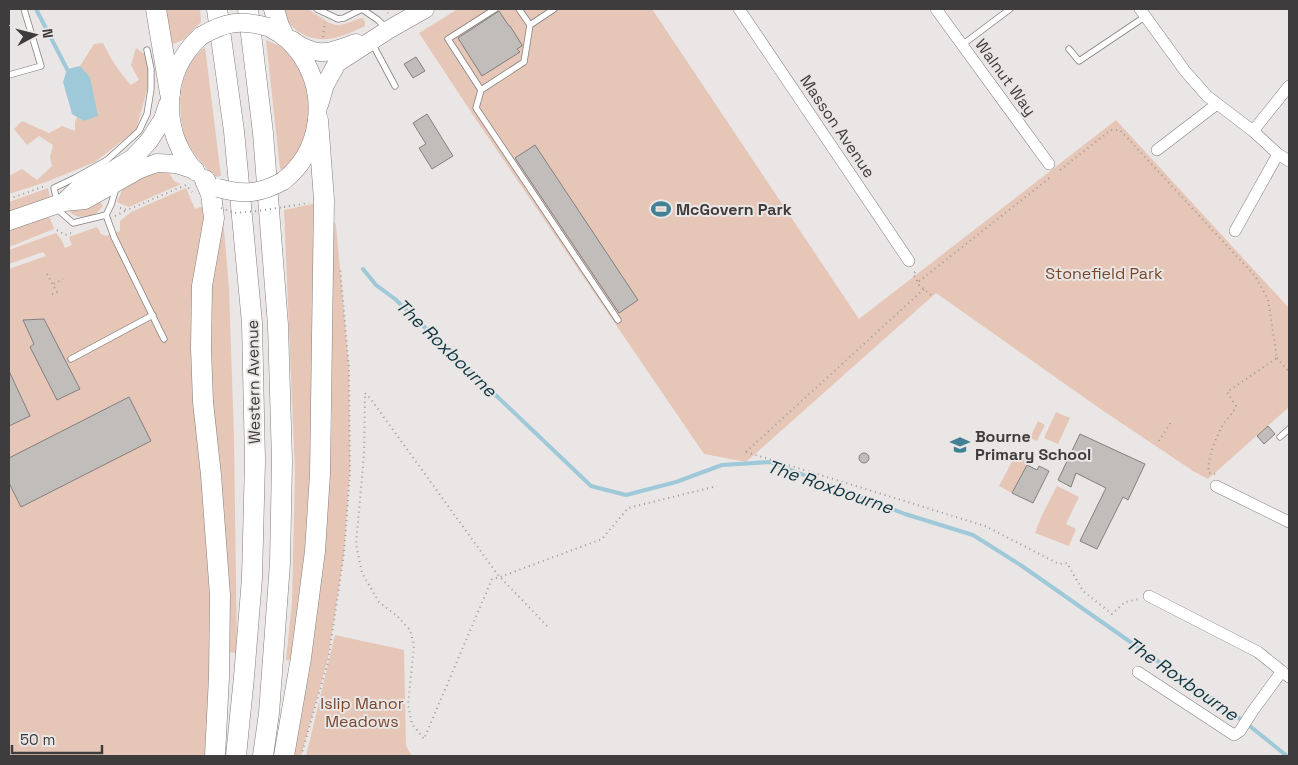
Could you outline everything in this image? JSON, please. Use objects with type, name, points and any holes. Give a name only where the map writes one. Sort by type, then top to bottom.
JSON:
[{"type":"highway","points":[[156,9],[170,96]]},
{"type":"highway","name":"Western Avenue","points":[[217,9],[234,131],[252,323],[255,461],[252,578],[236,756]]},
{"type":"highway","name":"Western Avenue","points":[[248,9],[263,132],[278,325],[282,461],[280,563],[269,713],[263,756]]},
{"type":"highway","points":[[284,756],[301,658],[315,551],[320,474],[324,200],[318,114]]},
{"type":"highway","points":[[202,183],[211,194],[214,207],[214,218],[202,286],[201,348],[203,402],[211,475],[220,595],[219,677],[215,756]]},
{"type":"main road","points":[[58,204],[80,187],[133,158],[149,141],[163,119],[176,72],[186,51],[201,36],[223,25],[232,23],[278,27],[308,50],[321,53],[339,50],[389,23],[425,9]]},
{"type":"main road","points":[[9,221],[58,204],[85,200],[140,169],[157,163],[176,164],[202,183],[246,193],[272,187],[291,175],[304,157],[311,143],[325,85],[337,63],[371,41],[389,23]]},
{"type":"main road","points":[[278,27],[305,62],[311,75],[316,89],[318,114]]},
{"type":"main road","points":[[170,96],[174,137],[186,160],[202,183]]},
{"type":"street","name":"Masson Avenue","points":[[739,9],[913,265]]},
{"type":"street","name":"Walnut Way","points":[[936,9],[1049,164]]},
{"type":"street","points":[[1143,12],[1185,70],[1207,96],[1289,161]]},
{"type":"street","points":[[1252,131],[1289,86]]},
{"type":"street","points":[[1157,150],[1217,104]]},
{"type":"street","points":[[1235,231],[1278,154]]},
{"type":"street","points":[[1216,486],[1289,522]]},
{"type":"street","points":[[1138,672],[1234,735],[1240,731],[1252,712],[1286,674],[1258,652],[1149,596]]},
{"type":"lane","points":[[9,75],[41,66],[24,9]]},
{"type":"lane","points":[[317,9],[338,19],[362,9],[378,20],[389,23]]},
{"type":"lane","points":[[481,90],[448,39],[494,9]]},
{"type":"lane","points":[[519,9],[530,25],[524,62],[481,90],[476,108],[618,320]]},
{"type":"lane","points":[[530,25],[554,9]]},
{"type":"lane","points":[[962,45],[1010,9]]},
{"type":"lane","points":[[1069,49],[1079,62],[1143,12]]},
{"type":"lane","points":[[371,41],[395,86]]},
{"type":"lane","points":[[106,215],[73,223],[58,204],[54,188],[107,160],[139,131],[147,114],[150,89],[151,69],[147,50]]},
{"type":"lane","points":[[117,183],[106,215],[114,238],[164,339]]},
{"type":"lane","points":[[71,359],[153,316]]},
{"type":"lane","points":[[1280,437],[1289,429]]},
{"type":"path","points":[[384,9],[389,23]]},
{"type":"path","points":[[322,44],[326,13]]},
{"type":"path","points":[[918,282],[1111,130],[1116,129],[1120,130],[1255,276],[1268,299],[1277,358],[1289,372]]},
{"type":"path","points":[[113,217],[186,185],[202,183]]},
{"type":"path","points":[[9,199],[46,186]]},
{"type":"path","points":[[221,208],[235,213],[257,212],[310,203]]},
{"type":"path","points":[[115,206],[127,210]]},
{"type":"path","points":[[301,756],[328,662],[344,553],[350,474],[349,368],[340,264]]},
{"type":"path","points":[[913,265],[913,274],[919,285],[931,295]]},
{"type":"path","points":[[47,274],[57,292],[51,295]]},
{"type":"path","points":[[53,284],[63,279]]},
{"type":"path","points":[[924,289],[746,452],[985,526],[1059,564],[1067,564],[1083,591],[1112,614],[1126,602],[1149,596]]},
{"type":"path","points":[[1216,474],[1209,473],[1209,460],[1220,430],[1236,406],[1227,392],[1277,358]]},
{"type":"path","points":[[547,626],[500,576],[365,393],[364,454],[356,544],[362,573],[378,602],[410,630],[414,645],[408,705],[412,724],[424,739],[492,579],[500,576],[602,539],[628,508],[717,486]]},
{"type":"path","points":[[1160,441],[1171,422]]},
{"type":"green space","points":[[164,9],[200,9],[201,22],[183,40],[173,44],[168,35]]},
{"type":"green space","points":[[281,9],[305,9],[336,25],[363,18],[365,26],[341,36],[317,39],[309,37],[294,28],[286,20]]},
{"type":"green space","name":"Stonefield Park","points":[[458,9],[652,9],[859,319],[1116,120],[1289,308],[1289,407],[1208,479],[1102,410],[936,293],[746,462],[704,454],[419,33]]},
{"type":"green space","points":[[266,40],[282,47],[294,58],[308,86],[312,122],[304,141],[287,168],[280,169]]},
{"type":"green space","points":[[103,43],[115,65],[131,85],[139,80],[131,65],[136,48],[153,63],[136,130],[95,162],[46,182],[9,194],[9,176],[22,169],[37,180],[52,166],[50,157],[53,145],[39,136],[27,145],[14,129],[22,121],[49,133],[62,126],[75,131],[77,117],[84,121],[90,77],[80,66],[94,44]]},
{"type":"green space","points":[[205,47],[221,176],[214,177],[196,156],[185,139],[181,120],[180,98],[183,80],[191,60]]},
{"type":"green space","points":[[153,170],[168,171],[174,181],[181,184],[129,207],[117,202],[123,188]]},
{"type":"green space","points":[[48,188],[50,198],[9,213],[9,202]]},
{"type":"green space","points":[[186,188],[195,209],[206,205],[211,640],[209,756],[9,756],[9,269],[46,256],[43,252],[9,264],[9,250],[56,233],[65,248],[72,245],[69,237],[97,227],[101,234],[106,236],[120,231],[120,221],[131,212]]},
{"type":"green space","points":[[98,198],[103,206],[93,215],[79,217],[68,209]]},
{"type":"green space","points":[[317,203],[315,459],[293,661],[286,660],[292,602],[295,472],[284,210]]},
{"type":"green space","points":[[329,214],[336,225],[349,368],[350,469],[344,553],[328,658],[301,756],[291,756],[325,541],[332,419]]},
{"type":"green space","points":[[42,218],[50,218],[54,229],[9,247],[9,230]]},
{"type":"green space","points":[[223,218],[229,288],[234,437],[237,653],[227,652],[210,382],[210,316],[214,259]]},
{"type":"green space","points":[[1056,412],[1070,418],[1058,444],[1044,438]]},
{"type":"green space","points":[[1038,421],[1045,425],[1037,441],[1030,438]]},
{"type":"green space","points":[[1016,454],[1029,461],[1012,493],[999,486]]},
{"type":"green space","points":[[1057,486],[1079,497],[1066,524],[1076,529],[1069,546],[1035,533]]},
{"type":"green space","name":"Islip Manor Meadows","points":[[335,635],[404,650],[406,746],[412,756],[306,756]]},
{"type":"water","points":[[80,66],[90,77],[98,116],[84,121],[72,114],[63,82],[67,69]]},
{"type":"building","points":[[499,11],[522,46],[517,49],[520,52],[482,76],[458,38]]},
{"type":"building","points":[[416,57],[425,71],[413,78],[404,64]]},
{"type":"building","points":[[427,114],[453,156],[432,169],[419,148],[426,144],[413,123]]},
{"type":"building","points":[[535,145],[638,300],[619,313],[515,158]]},
{"type":"building","points":[[44,319],[80,389],[57,400],[30,347],[34,344],[23,320]]},
{"type":"building","points":[[9,371],[30,416],[9,426]]},
{"type":"building","points":[[129,397],[151,441],[21,507],[9,483],[9,458]]},
{"type":"building","points":[[1268,426],[1275,434],[1264,444],[1257,436]]},
{"type":"building","points":[[1080,434],[1145,464],[1128,500],[1123,497],[1097,549],[1080,541],[1106,488],[1076,473],[1071,487],[1058,480]]},
{"type":"building","points":[[862,453],[866,453],[869,458],[868,462],[862,463],[859,460],[859,456]]},
{"type":"building","points":[[1027,465],[1037,470],[1039,466],[1049,471],[1033,503],[1012,493]]},
{"type":"waterway","points":[[36,9],[67,69]]},
{"type":"waterway","name":"The Roxbourne","points":[[363,269],[376,285],[395,299],[591,486],[626,495],[676,482],[722,465],[770,462],[905,514],[973,535],[1022,566],[1246,723],[1287,756]]},
{"type":"place","name":"McGovern Park","points":[[661,209]]},
{"type":"place","name":"Bourne Primary School","points":[[960,445]]}]
